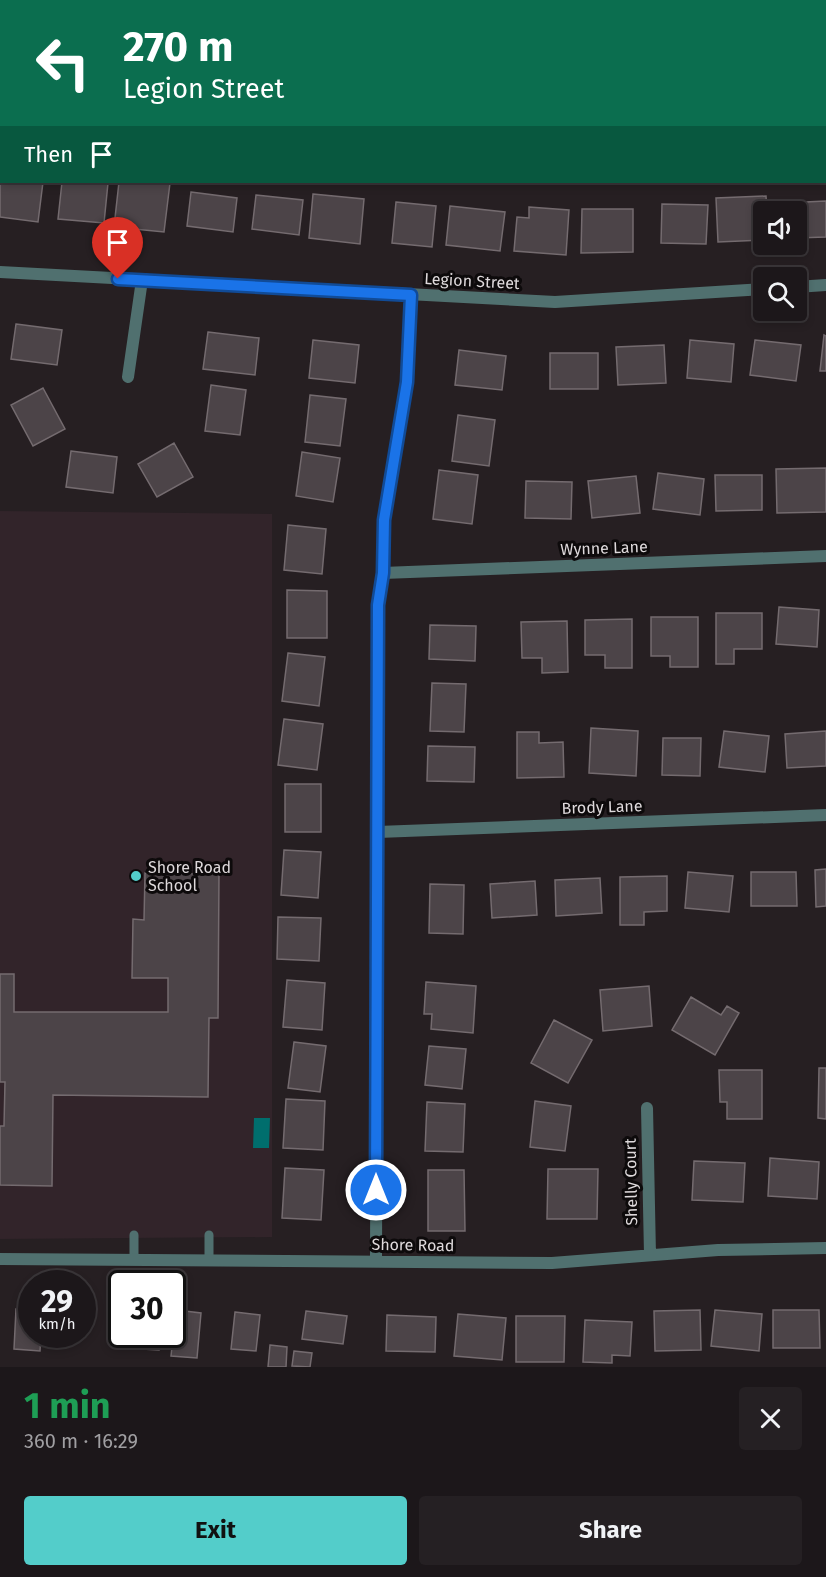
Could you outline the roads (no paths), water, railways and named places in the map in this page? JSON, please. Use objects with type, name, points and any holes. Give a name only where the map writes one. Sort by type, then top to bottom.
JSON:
[{"type":"street","name":"Legion Street","points":[[0,272],[555,302],[753,290]]},
{"type":"street","points":[[128,377],[142,280]]},
{"type":"street","points":[[807,286],[826,285]]},
{"type":"street","points":[[376,1262],[378,605],[383,573],[384,520],[407,382],[411,295]]},
{"type":"street","name":"Wynne Lane","points":[[383,573],[826,556]]},
{"type":"street","name":"Brody Lane","points":[[378,832],[826,815]]},
{"type":"street","name":"Shelly Court","points":[[647,1108],[650,1255]]},
{"type":"street","name":"Shore Road","points":[[0,1259],[552,1263],[718,1250],[826,1248]]},
{"type":"lane","points":[[134,1235],[134,1260]]},
{"type":"lane","points":[[209,1235],[209,1260]]},
{"type":"water","points":[[254,1118],[270,1118],[269,1148],[253,1148]]},
{"type":"place","name":"Shore Road School","points":[[136,876]]}]
